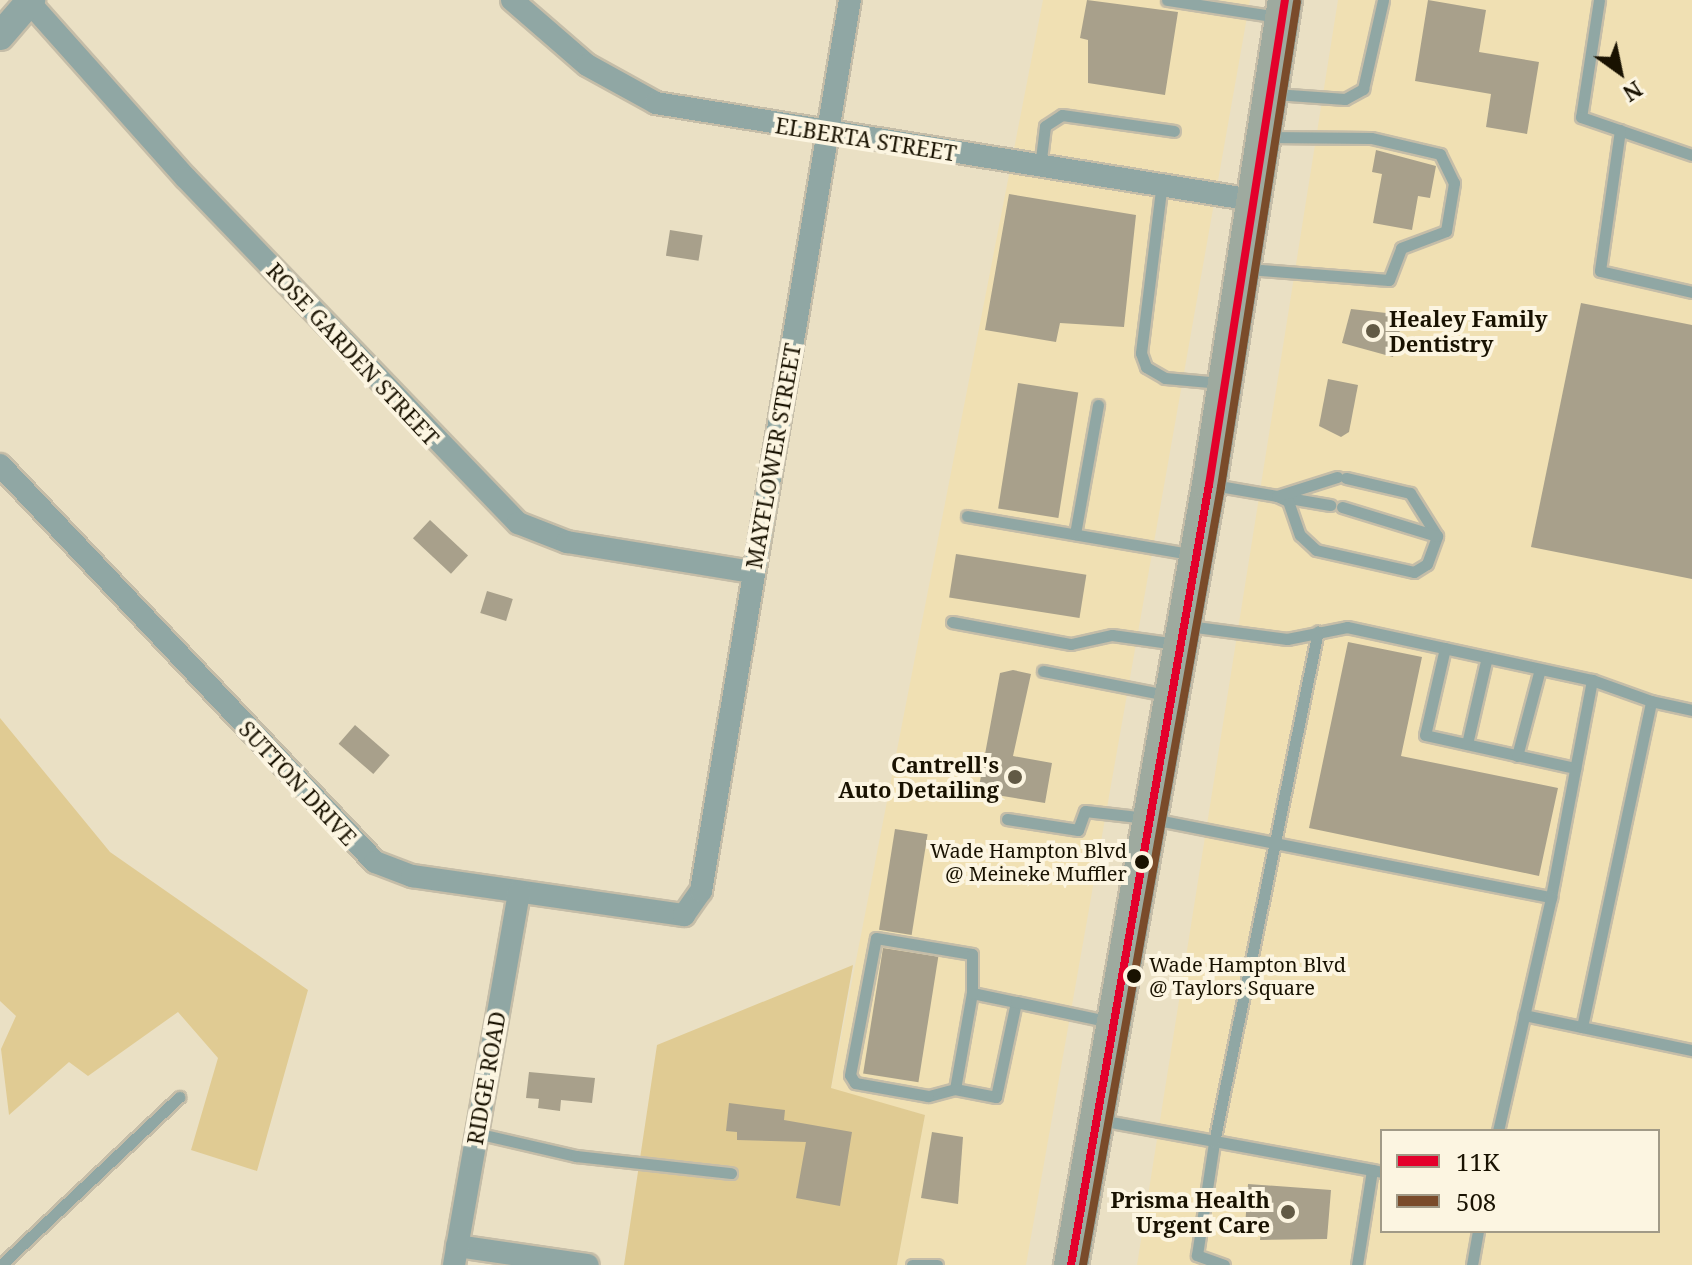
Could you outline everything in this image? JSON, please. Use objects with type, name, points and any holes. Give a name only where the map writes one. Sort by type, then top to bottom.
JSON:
[{"type":"main road","points":[[1071,1265],[1178,634],[1209,485],[1222,383],[1284,9]]},
{"type":"street","name":"ELBERTA STREET","points":[[512,0],[587,65],[636,95],[828,133],[1161,190],[1253,200]]},
{"type":"street","name":"MAYFLOWER STREET","points":[[693,910],[850,0]]},
{"type":"street","points":[[0,36],[30,1]]},
{"type":"street","name":"ROSE GARDEN STREET","points":[[30,1],[186,178],[518,523],[567,542],[753,572]]},
{"type":"street","name":"SUTTON DRIVE","points":[[0,465],[356,846],[391,870],[667,916],[693,910]]},
{"type":"street","name":"RIDGE ROAD","points":[[456,1256],[519,892]]},
{"type":"street","points":[[456,1256],[588,1265]]},
{"type":"lane","points":[[1167,0],[1284,9]]},
{"type":"lane","points":[[1270,93],[1345,99],[1363,89],[1383,0]]},
{"type":"lane","points":[[1599,0],[1581,117],[1692,155]]},
{"type":"lane","points":[[1040,168],[1045,126],[1062,115],[1174,131]]},
{"type":"lane","points":[[1620,130],[1600,271],[1692,292]]},
{"type":"lane","points":[[1242,268],[1389,280],[1401,248],[1446,231],[1454,183],[1440,154],[1371,138],[1263,137]]},
{"type":"lane","points":[[1161,190],[1141,353],[1146,367],[1165,378],[1222,383]]},
{"type":"lane","points":[[1075,534],[1098,405]]},
{"type":"lane","points":[[1277,496],[1342,478],[1410,493],[1437,536]]},
{"type":"lane","points":[[1209,485],[1336,506],[1437,536]]},
{"type":"lane","points":[[1277,496],[1288,501],[1300,535],[1316,550],[1414,572],[1427,564],[1437,536]]},
{"type":"lane","points":[[967,516],[1194,555]]},
{"type":"lane","points":[[952,622],[1071,644],[1112,635],[1178,634],[1242,639],[1347,627],[1592,680],[1651,701],[1692,710]]},
{"type":"lane","points":[[1224,1265],[1197,1255],[1214,1142],[1318,631]]},
{"type":"lane","points":[[1445,648],[1425,735],[1575,768]]},
{"type":"lane","points":[[1467,744],[1487,657]]},
{"type":"lane","points":[[1517,756],[1540,669]]},
{"type":"lane","points":[[1043,671],[1168,696]]},
{"type":"lane","points":[[1498,1129],[1551,897],[1592,680]]},
{"type":"lane","points":[[1582,1027],[1651,701]]},
{"type":"lane","points":[[1007,819],[1078,830],[1085,811],[1147,818],[1551,897]]},
{"type":"lane","points":[[955,1089],[972,993],[972,954],[876,938],[850,1075],[855,1083],[928,1096],[955,1089],[996,1097],[1016,1002]]},
{"type":"lane","points":[[972,993],[1111,1022]]},
{"type":"lane","points":[[1524,1015],[1692,1050]]},
{"type":"lane","points":[[1,1265],[179,1097]]},
{"type":"lane","points":[[1095,1120],[1377,1171],[1357,1265]]},
{"type":"lane","points":[[476,1133],[576,1156],[731,1173]]},
{"type":"lane","points":[[1472,1265],[1478,1233]]},
{"type":"lane","points":[[912,1265],[937,1265]]},
{"type":"shaded area","points":[[1043,0],[1250,0],[1026,1265],[897,1265],[925,1115],[831,1089]]},
{"type":"shaded area","points":[[1338,0],[1692,0],[1692,1265],[1137,1265]]},
{"type":"shaded area","points":[[0,718],[110,852],[308,990],[257,1171],[191,1150],[218,1058],[178,1012],[88,1076],[69,1062],[9,1115],[1,1049],[16,1016],[0,1001]]},
{"type":"shaded area","points":[[853,965],[831,1088],[925,1115],[897,1265],[624,1265],[657,1045]]},
{"type":"building","points":[[1087,0],[1178,12],[1165,95],[1088,83],[1088,40],[1080,38]]},
{"type":"building","points":[[1428,0],[1486,10],[1479,52],[1539,62],[1527,134],[1486,127],[1491,94],[1415,81]]},
{"type":"building","points":[[1376,150],[1436,166],[1430,198],[1418,196],[1412,230],[1373,223],[1382,174],[1372,172]]},
{"type":"building","points":[[1009,194],[1136,215],[1124,327],[1060,323],[1056,342],[985,330]]},
{"type":"building","points":[[670,230],[703,235],[699,261],[666,256]]},
{"type":"building","points":[[1581,303],[1692,325],[1692,579],[1531,547]]},
{"type":"building","name":"Healey Family Dentistry","points":[[1351,309],[1404,315],[1393,357],[1342,343]]},
{"type":"building","points":[[1328,379],[1358,385],[1349,432],[1341,437],[1319,426]]},
{"type":"building","points":[[1018,383],[1078,393],[1058,518],[998,508]]},
{"type":"building","points":[[430,520],[468,555],[451,574],[413,538]]},
{"type":"building","points":[[956,554],[1086,575],[1079,618],[949,597]]},
{"type":"building","points":[[487,591],[513,599],[506,621],[480,613]]},
{"type":"building","points":[[1348,642],[1422,657],[1401,756],[1558,788],[1539,876],[1309,828]]},
{"type":"building","points":[[1013,670],[1031,674],[1013,756],[1052,763],[1045,803],[978,792],[1000,673]]},
{"type":"building","points":[[355,725],[390,755],[373,774],[339,744]]},
{"type":"building","points":[[895,829],[928,834],[912,935],[879,930]]},
{"type":"building","points":[[883,948],[938,957],[918,1082],[863,1073]]},
{"type":"building","points":[[529,1072],[595,1078],[592,1103],[561,1100],[560,1111],[538,1108],[539,1099],[526,1098]]},
{"type":"building","points":[[729,1103],[785,1110],[784,1120],[852,1132],[840,1206],[796,1198],[806,1142],[737,1140],[737,1132],[726,1131]]},
{"type":"building","points":[[932,1132],[963,1137],[958,1204],[921,1198]]},
{"type":"building","name":"Prisma Health Urgent Care","points":[[1248,1184],[1331,1190],[1327,1239],[1260,1240],[1261,1229],[1245,1227]]},
{"type":"transit line","name":"11K","points":[[1071,1265],[1209,485],[1285,0]]},
{"type":"transit line","name":"508","points":[[1083,1265],[1221,487],[1297,2]]},
{"type":"place","name":"Healey Family Dentistry","points":[[1373,331]]},
{"type":"place","name":"Cantrell's Auto Detailing","points":[[1015,777]]},
{"type":"place","name":"Wade Hampton Blvd @ Meineke Muffler","points":[[1142,862]]},
{"type":"place","name":"Wade Hampton Blvd @ Taylors Square","points":[[1134,976]]},
{"type":"place","name":"Prisma Health Urgent Care","points":[[1288,1212]]}]
